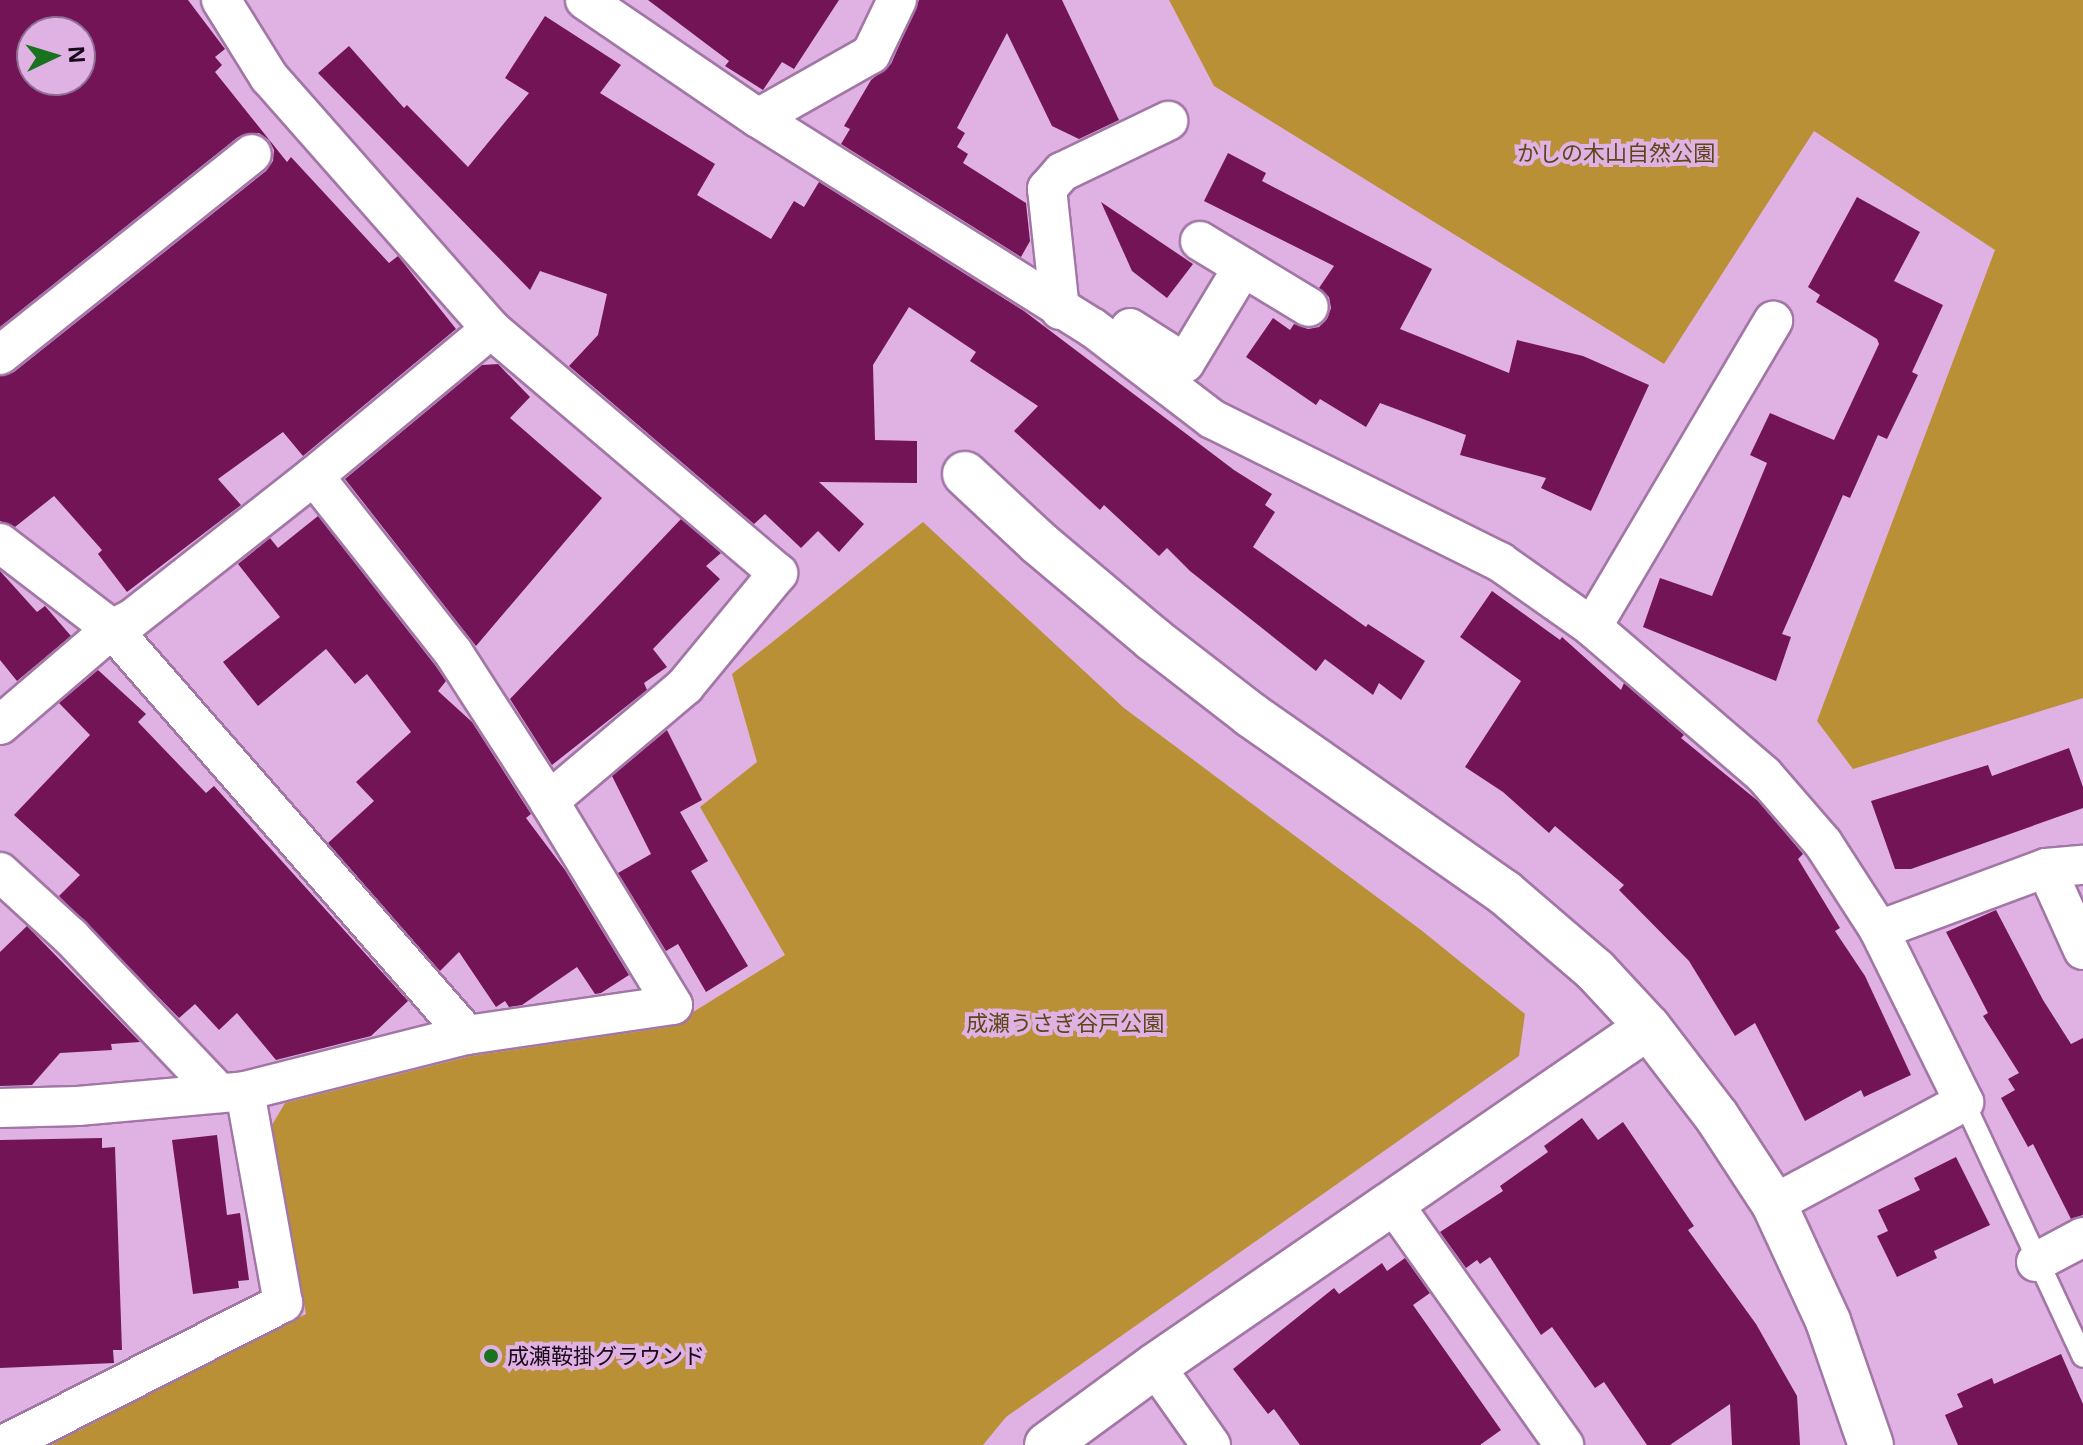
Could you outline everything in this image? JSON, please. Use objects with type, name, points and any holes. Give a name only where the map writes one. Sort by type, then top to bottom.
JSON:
[{"type":"street","points":[[221,0],[269,77],[491,329],[778,573],[685,686],[549,801]]},
{"type":"street","points":[[585,0],[758,118],[1093,328],[1212,419],[1500,562],[1592,627],[1764,775],[1823,843],[1879,930],[1964,1102],[1774,1204]]},
{"type":"street","points":[[758,118],[871,54],[897,0]]},
{"type":"street","points":[[1060,310],[1047,189],[1062,172],[1168,121]]},
{"type":"street","points":[[0,355],[252,154]]},
{"type":"street","points":[[1200,241],[1309,307]]},
{"type":"street","points":[[1093,328],[1103,311],[1185,363],[1243,267]]},
{"type":"street","points":[[1592,627],[1773,321]]},
{"type":"street","points":[[0,725],[112,629],[132,619],[314,476],[491,329]]},
{"type":"street","points":[[965,474],[1039,543],[1202,677],[1504,892],[1595,970],[1648,1027],[1717,1117],[1774,1204],[1828,1321],[1871,1445]]},
{"type":"street","points":[[0,1108],[78,1106],[232,1092],[467,1035],[673,1005],[549,801],[453,652],[314,476]]},
{"type":"street","points":[[0,543],[112,629],[467,1035]]},
{"type":"street","points":[[1879,930],[2065,866],[2083,950]]},
{"type":"street","points":[[0,872],[232,1092],[283,1303],[3,1445]]},
{"type":"street","points":[[1047,1445],[1155,1366],[1648,1027]]},
{"type":"street","points":[[1392,1202],[1564,1445]]},
{"type":"street","points":[[2036,1262],[2083,1237]]},
{"type":"street","points":[[1155,1366],[1211,1445]]},
{"type":"lane","points":[[1964,1102],[2036,1262],[2083,1357]]},
{"type":"green space","name":"かしの木山自然公園","points":[[1169,0],[2083,0],[2083,698],[1853,769],[1817,721],[1995,250],[1814,131],[1664,364],[1214,86]]},
{"type":"green space","name":"成瀬うさぎ谷戸公園","points":[[923,522],[1124,708],[1421,930],[1525,1014],[1519,1056],[1006,1417],[983,1445],[51,1445],[306,1314],[272,1125],[285,1103],[471,1056],[669,1027],[785,955],[700,807],[757,762],[732,674]]},
{"type":"building","points":[[0,0],[188,0],[225,49],[215,57],[222,65],[215,72],[287,162],[291,157],[389,263],[398,256],[456,329],[303,456],[283,432],[218,479],[241,505],[127,592],[98,554],[102,550],[54,496],[15,527],[0,521],[0,376],[14,372],[266,171],[273,161],[274,150],[269,140],[259,133],[238,137],[0,327]]},
{"type":"building","points":[[648,0],[839,0],[794,69],[782,62],[763,90],[725,66],[729,61]]},
{"type":"building","points":[[919,0],[1062,0],[1119,120],[1079,139],[1052,126],[1007,33],[957,128],[965,133],[957,147],[968,154],[963,163],[1026,203],[1030,241],[1021,257],[841,144],[850,129],[844,126],[871,80],[891,64]]},
{"type":"building","points":[[545,16],[621,65],[600,93],[715,164],[697,195],[771,239],[794,201],[804,207],[819,182],[1024,311],[1234,470],[1272,494],[1265,505],[1275,512],[1253,547],[1366,627],[1368,624],[1425,661],[1401,700],[1379,683],[1373,695],[1325,659],[1316,671],[1190,571],[1167,548],[1159,556],[1104,505],[1100,510],[1014,431],[1038,406],[970,361],[976,352],[909,307],[873,365],[875,440],[917,441],[917,483],[819,482],[864,524],[839,552],[818,531],[801,548],[765,514],[754,524],[569,366],[598,335],[607,294],[540,271],[530,290],[318,73],[349,46],[404,108],[407,105],[468,167],[529,93],[505,78]]},
{"type":"building","points":[[1228,153],[1266,173],[1262,181],[1432,269],[1400,329],[1509,373],[1517,340],[1583,356],[1649,385],[1591,511],[1541,488],[1546,478],[1460,455],[1466,435],[1380,403],[1366,427],[1320,399],[1316,405],[1246,357],[1273,318],[1290,330],[1294,324],[1308,329],[1319,327],[1327,319],[1331,308],[1329,297],[1319,288],[1334,266],[1204,201]]},
{"type":"building","points":[[1857,197],[1920,232],[1894,281],[1943,305],[1912,372],[1918,375],[1887,439],[1878,435],[1850,498],[1843,495],[1782,634],[1791,637],[1776,681],[1643,627],[1660,578],[1712,596],[1767,463],[1750,455],[1770,413],[1834,440],[1879,344],[1877,339],[1816,302],[1820,295],[1808,287]]},
{"type":"building","points":[[1101,202],[1193,264],[1167,298],[1132,271]]},
{"type":"building","points":[[498,364],[530,397],[510,418],[602,498],[476,646],[345,479],[482,365]]},
{"type":"building","points":[[318,516],[446,681],[438,691],[472,722],[531,814],[526,818],[565,870],[629,975],[601,993],[595,994],[577,967],[522,1005],[509,1007],[505,1001],[496,1007],[459,952],[440,971],[328,843],[374,801],[356,782],[411,732],[367,674],[355,684],[326,649],[258,706],[223,662],[280,617],[238,564],[270,538],[278,548]]},
{"type":"building","points":[[681,519],[721,553],[706,566],[720,579],[653,649],[667,667],[644,683],[647,690],[552,765],[510,699]]},
{"type":"building","points":[[0,571],[37,612],[45,606],[71,636],[17,681],[0,660]]},
{"type":"building","points":[[1492,591],[1560,640],[1562,637],[1621,690],[1624,683],[1684,735],[1681,738],[1758,801],[1803,854],[1798,859],[1840,928],[1835,931],[1865,976],[1911,1075],[1864,1097],[1861,1090],[1805,1121],[1755,1023],[1735,1036],[1689,961],[1619,890],[1624,885],[1555,826],[1549,833],[1503,792],[1465,767],[1521,681],[1460,637]]},
{"type":"building","points":[[98,670],[146,714],[138,722],[206,793],[214,786],[408,1001],[371,1036],[276,1060],[237,1013],[219,1030],[195,1004],[179,1018],[59,896],[80,875],[14,815],[90,735],[59,703]]},
{"type":"building","points":[[667,730],[702,800],[680,812],[708,861],[691,871],[748,966],[706,992],[678,944],[666,951],[618,873],[651,854],[612,776]]},
{"type":"building","points":[[2069,748],[2083,787],[2083,808],[1911,869],[1895,869],[1871,801],[1988,765],[1992,776]]},
{"type":"building","points":[[1996,910],[2043,1000],[2071,1044],[2083,1038],[2083,1215],[2071,1219],[2033,1144],[2028,1147],[2001,1098],[2015,1090],[2008,1079],[2019,1073],[1983,1016],[1988,1013],[1946,932]]},
{"type":"building","points":[[27,926],[140,1042],[111,1044],[112,1050],[60,1053],[32,1085],[0,1086],[0,952]]},
{"type":"building","points":[[1582,1118],[1598,1140],[1623,1122],[1694,1226],[1688,1230],[1756,1324],[1797,1396],[1800,1445],[1732,1445],[1730,1404],[1670,1445],[1647,1445],[1604,1382],[1595,1388],[1552,1327],[1541,1335],[1490,1257],[1480,1264],[1477,1260],[1466,1268],[1440,1232],[1503,1191],[1500,1186],[1548,1152],[1544,1146]]},
{"type":"building","points":[[217,1135],[227,1215],[240,1213],[249,1280],[238,1281],[239,1288],[193,1294],[172,1140]]},
{"type":"building","points":[[102,1138],[102,1148],[115,1147],[122,1350],[113,1350],[114,1363],[0,1368],[0,1140]]},
{"type":"building","points":[[1956,1157],[1990,1225],[1934,1251],[1937,1258],[1897,1277],[1877,1236],[1888,1231],[1878,1210],[1920,1190],[1914,1178]]},
{"type":"building","points":[[1405,1258],[1430,1293],[1413,1305],[1501,1430],[1480,1445],[1300,1445],[1274,1409],[1268,1414],[1233,1369],[1334,1288],[1339,1294],[1382,1263],[1387,1271]]},
{"type":"building","points":[[2061,1354],[2083,1404],[2083,1445],[1958,1445],[1945,1415],[1963,1407],[1957,1394],[1992,1378],[1994,1384]]},
{"type":"place","name":"成瀬鞍掛グラウンド","points":[[491,1356]]}]
